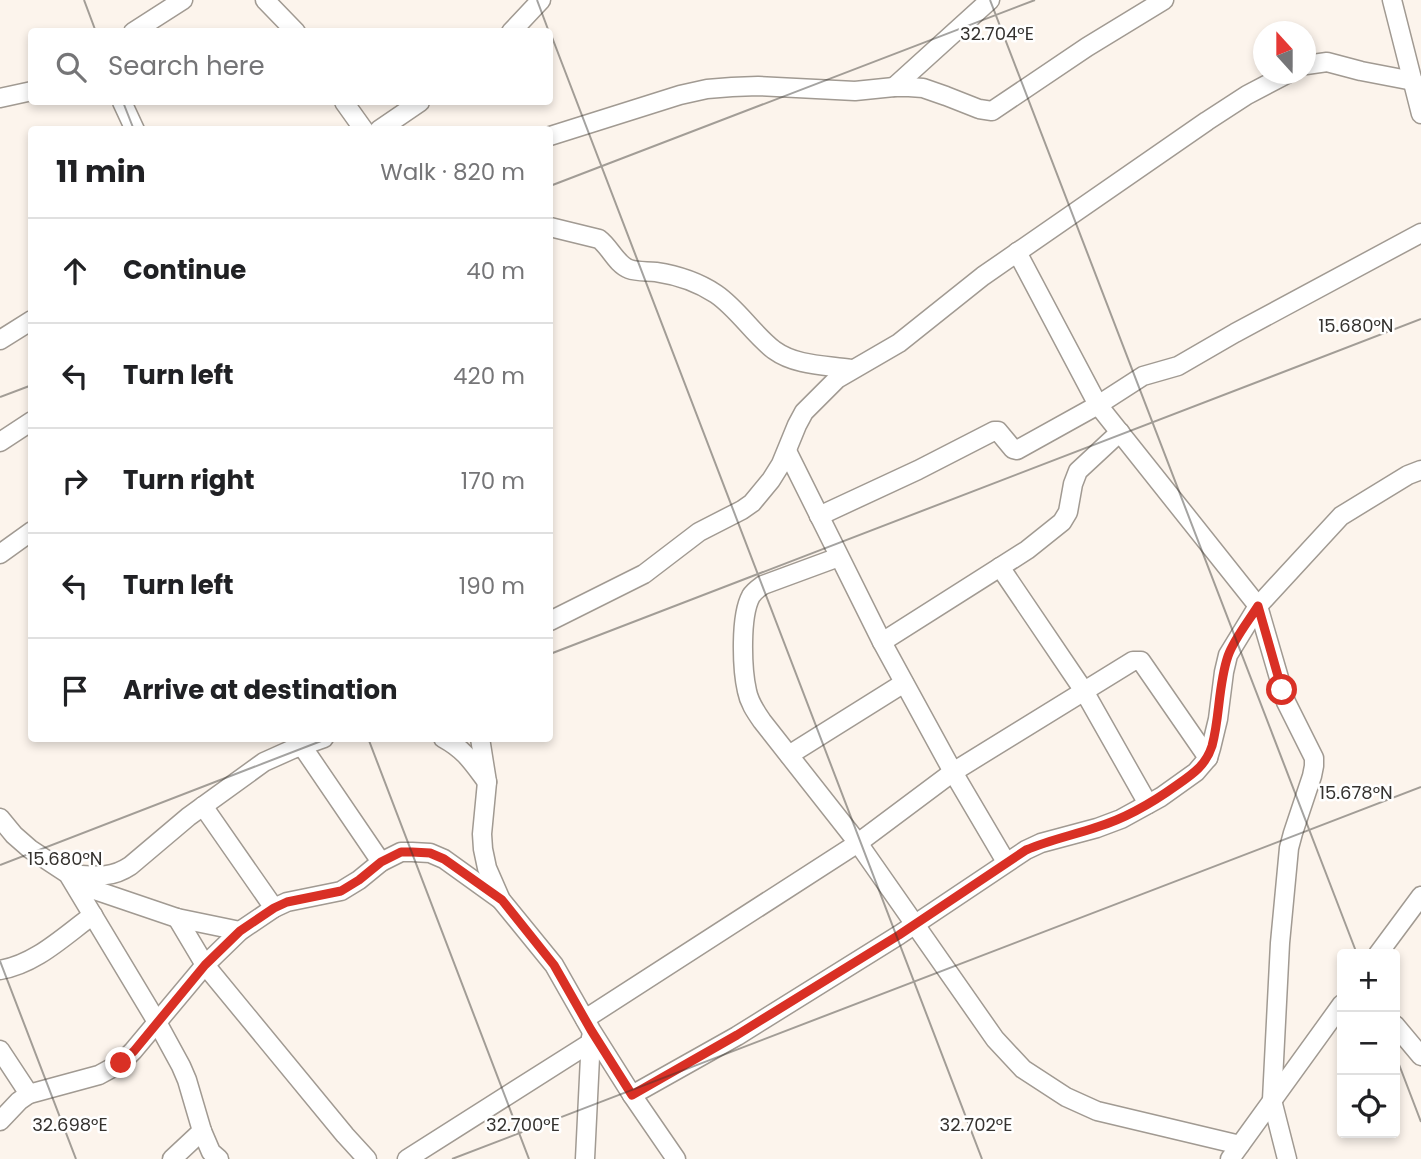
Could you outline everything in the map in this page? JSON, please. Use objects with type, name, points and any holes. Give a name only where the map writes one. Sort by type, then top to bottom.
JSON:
[{"type":"street","points":[[139,28],[183,0]]},
{"type":"street","points":[[265,0],[292,28]]},
{"type":"street","points":[[515,28],[541,0]]},
{"type":"street","points":[[894,87],[990,0]]},
{"type":"street","points":[[553,135],[680,95],[707,89],[758,86],[855,90],[923,88],[979,109],[992,111],[1087,47],[1164,0]]},
{"type":"street","points":[[1392,0],[1414,69],[1421,114]]},
{"type":"street","points":[[1316,64],[1328,62],[1361,71],[1414,69]]},
{"type":"street","points":[[553,620],[644,574],[699,532],[742,510],[761,495],[776,472],[804,412],[837,379],[899,343],[1017,252],[1207,121],[1268,84]]},
{"type":"street","points":[[0,98],[28,92]]},
{"type":"street","points":[[123,105],[133,126]]},
{"type":"street","points":[[346,105],[360,126]]},
{"type":"street","points":[[385,126],[416,105]]},
{"type":"street","points":[[553,228],[599,239],[618,261],[629,269],[680,278],[717,294],[781,354],[804,363],[851,369]]},
{"type":"street","points":[[819,516],[994,431],[998,431],[1013,449],[1017,450],[1098,405],[1143,376],[1178,366],[1421,233]]},
{"type":"street","points":[[1017,252],[1098,405],[1258,606],[1286,702],[1314,758],[1314,766],[1289,848],[1280,943],[1272,1100],[1287,1159]]},
{"type":"street","points":[[0,340],[28,322]]},
{"type":"street","points":[[0,442],[28,424]]},
{"type":"street","points":[[882,642],[1027,550],[1062,522],[1068,512],[1074,478],[1078,471],[1120,432]]},
{"type":"street","points":[[787,451],[882,642],[1006,862]]},
{"type":"street","points":[[632,1095],[737,1035],[914,925],[1026,850],[1121,819],[1196,772],[1208,758],[1218,719],[1228,655],[1258,606],[1341,516],[1408,475],[1421,470]]},
{"type":"street","points":[[0,554],[28,534]]},
{"type":"street","points":[[839,557],[763,585],[751,596],[742,638],[747,693],[762,721],[858,843],[995,1039],[1023,1069],[1066,1097],[1097,1111],[1235,1152],[1337,1011]]},
{"type":"street","points":[[1000,567],[1084,691],[1148,804]]},
{"type":"street","points":[[407,1159],[858,843],[953,772],[1129,663],[1139,659],[1208,758]]},
{"type":"street","points":[[789,755],[904,683]]},
{"type":"street","points":[[71,879],[120,873],[166,834],[264,762],[313,742]]},
{"type":"street","points":[[450,742],[466,754],[487,782]]},
{"type":"street","points":[[481,742],[487,782],[483,849],[487,867],[502,900],[554,965],[589,1031],[676,1159]]},
{"type":"street","points":[[302,746],[381,862]]},
{"type":"street","points":[[203,806],[274,908]]},
{"type":"street","points":[[0,818],[30,849],[71,879],[177,918],[240,931]]},
{"type":"street","points":[[0,1121],[29,1094],[99,1075],[121,1063],[205,965],[240,931],[287,902],[341,891],[381,862],[401,852],[430,853],[444,859],[502,900]]},
{"type":"street","points":[[71,879],[157,1022],[187,1080],[211,1152],[219,1159]]},
{"type":"street","points":[[1382,949],[1421,896]]},
{"type":"street","points":[[0,970],[14,968],[28,961],[93,915]]},
{"type":"street","points":[[177,918],[205,965],[345,1135],[368,1159]]},
{"type":"street","points":[[585,1159],[589,1031]]},
{"type":"street","points":[[1400,1031],[1421,1056]]},
{"type":"street","points":[[0,1050],[29,1094]]},
{"type":"street","points":[[172,1159],[202,1131]]},
{"type":"route","points":[[121,1063],[205,965],[240,931],[287,902],[341,891],[381,862],[401,852],[430,853],[444,859],[502,900],[554,965],[632,1095],[737,1035],[899,935],[1026,850],[1121,819],[1161,797],[1196,772],[1208,758],[1211,748],[1228,655],[1258,606],[1282,690]]}]
